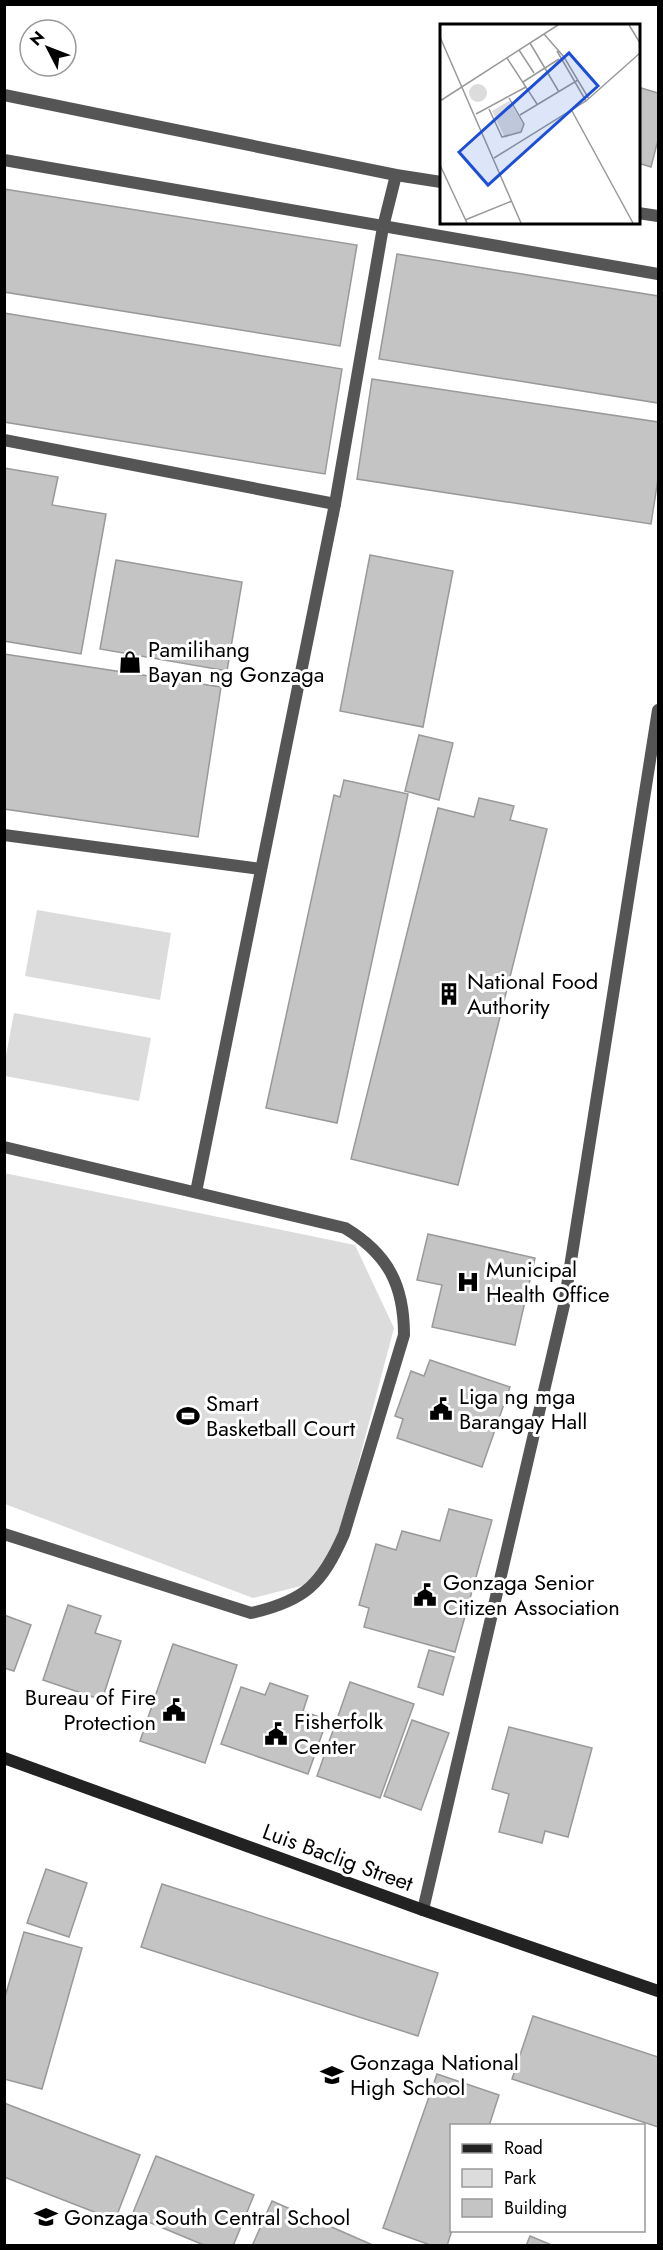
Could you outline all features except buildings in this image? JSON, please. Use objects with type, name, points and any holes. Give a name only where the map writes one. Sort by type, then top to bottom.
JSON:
[{"type":"street","points":[[4,95],[396,175],[440,182]]},
{"type":"street","points":[[4,160],[658,274]]},
{"type":"street","points":[[196,1192],[335,504],[384,226],[396,175]]},
{"type":"street","points":[[639,213],[658,216]]},
{"type":"street","points":[[4,440],[335,504]]},
{"type":"street","points":[[423,1910],[564,1305],[658,710]]},
{"type":"street","points":[[4,835],[261,869]]},
{"type":"street","points":[[4,1147],[345,1228],[362,1239],[380,1257],[392,1274],[400,1292],[404,1310],[404,1335],[344,1534],[321,1578],[295,1599],[273,1608],[251,1612],[4,1534]]},
{"type":"street","name":"Luis Baclig Street","points":[[4,1758],[423,1910],[658,1991]]},
{"type":"green space","points":[[37,910],[171,933],[160,1000],[25,976]]},
{"type":"green space","points":[[14,1013],[151,1038],[139,1101],[5,1076],[5,1061]]},
{"type":"green space","name":"Smart Basketball Court","points":[[4,1173],[355,1245],[394,1328],[334,1555],[305,1585],[253,1598],[5,1504]]},
{"type":"place","name":"Pamilihang Bayan ng Gonzaga","points":[[130,662]]},
{"type":"place","name":"National Food Authority","points":[[449,994]]},
{"type":"place","name":"Municipal Health Office","points":[[468,1282]]},
{"type":"place","name":"Liga ng mga Barangay Hall","points":[[441,1409]]},
{"type":"place","name":"Smart Basketball Court","points":[[188,1416]]},
{"type":"place","name":"Gonzaga Senior Citizen Association","points":[[425,1595]]},
{"type":"place","name":"Bureau of Fire Protection","points":[[174,1710]]},
{"type":"place","name":"Fisherfolk Center","points":[[276,1734]]},
{"type":"place","name":"Gonzaga National High School","points":[[332,2075]]},
{"type":"place","name":"Gonzaga South Central School","points":[[46,2217]]}]
